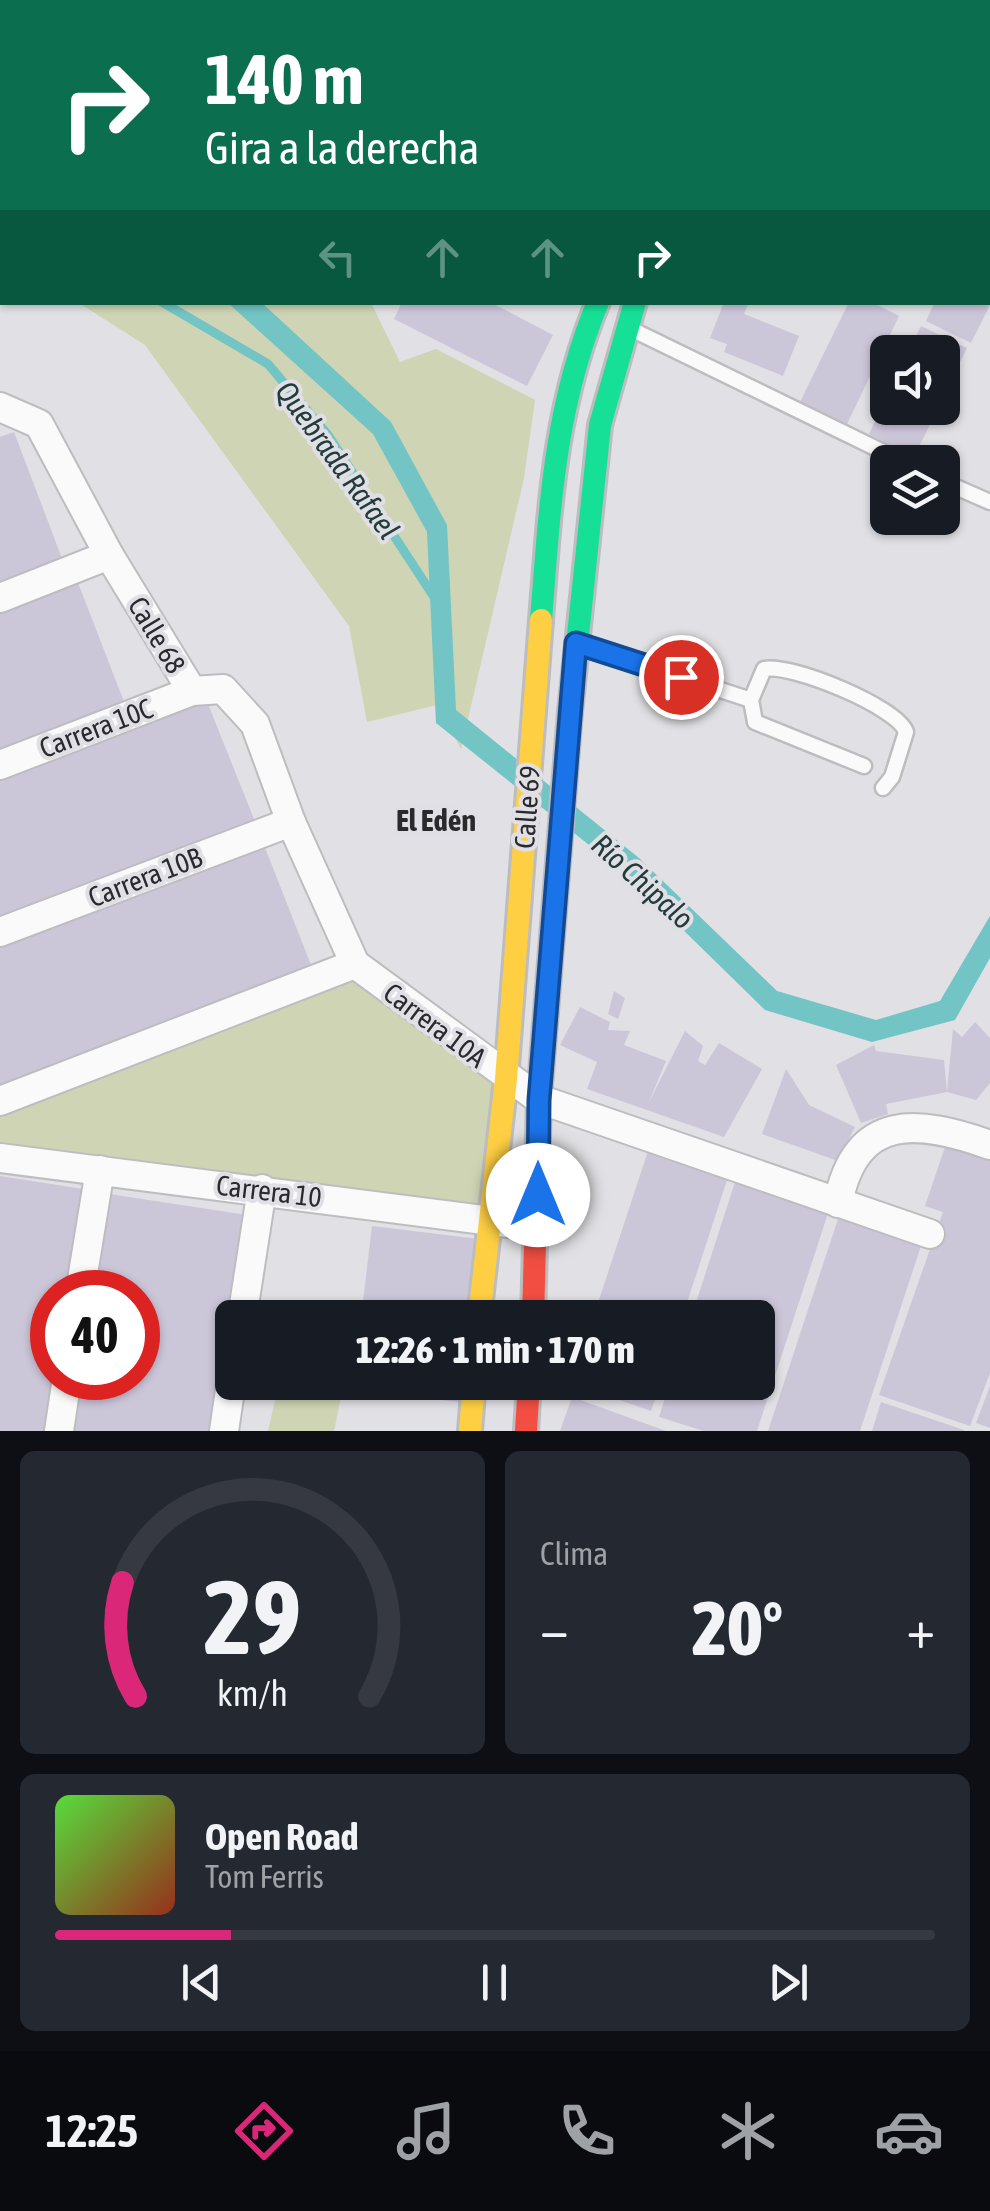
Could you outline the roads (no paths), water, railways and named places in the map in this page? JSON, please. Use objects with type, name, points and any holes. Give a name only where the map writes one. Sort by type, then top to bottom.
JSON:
[{"type":"street","name":"Calle 69","points":[[481,1300],[487,1220],[506,1080],[554,452],[574,360],[597,305]]},
{"type":"street","name":"Calle 69","points":[[535,1300],[539,1100],[576,643],[600,425],[634,305]]},
{"type":"street","name":"Calle 68","points":[[0,407],[39,424],[108,555],[192,691],[223,689],[255,724],[291,822],[355,964]]},
{"type":"street","points":[[0,598],[108,555]]},
{"type":"street","name":"Carrera 10C","points":[[0,765],[192,691]]},
{"type":"street","name":"Carrera 10B","points":[[0,932],[291,822]]},
{"type":"street","name":"Carrera 10A","points":[[0,1101],[355,964],[506,1080],[539,1100],[930,1234]]},
{"type":"street","points":[[838,1203],[844,1174],[860,1149],[884,1132],[913,1125],[942,1128],[990,1145]]},
{"type":"street","name":"Carrera 10","points":[[0,1158],[538,1227]]},
{"type":"street","points":[[84,1270],[100,1170]]},
{"type":"street","points":[[245,1300],[262,1190]]},
{"type":"street","points":[[59,1431],[64,1400]]},
{"type":"street","points":[[224,1431],[229,1400]]},
{"type":"street","points":[[470,1431],[473,1400]]},
{"type":"street","points":[[526,1431],[528,1400]]},
{"type":"lane","points":[[626,326],[870,445]]},
{"type":"lane","points":[[960,489],[990,502]]},
{"type":"lane","points":[[576,643],[751,700]]},
{"type":"lane","points":[[864,766],[755,722],[751,700],[764,669],[774,667],[894,713],[906,732],[892,776],[883,788]]},
{"type":"water","name":"Río Chipalo","points":[[230,305],[264,305],[391,422],[447,525],[456,710],[639,858],[777,991],[876,1020],[940,1001],[990,916],[990,958],[955,1020],[872,1042],[765,1010],[628,876],[436,723],[427,532],[373,434]]},
{"type":"waterway","name":"Quebrada Rafael","points":[[167,305],[268,364],[328,435],[436,600]]},
{"type":"district","name":"El Edén","points":[[436,820]]}]
